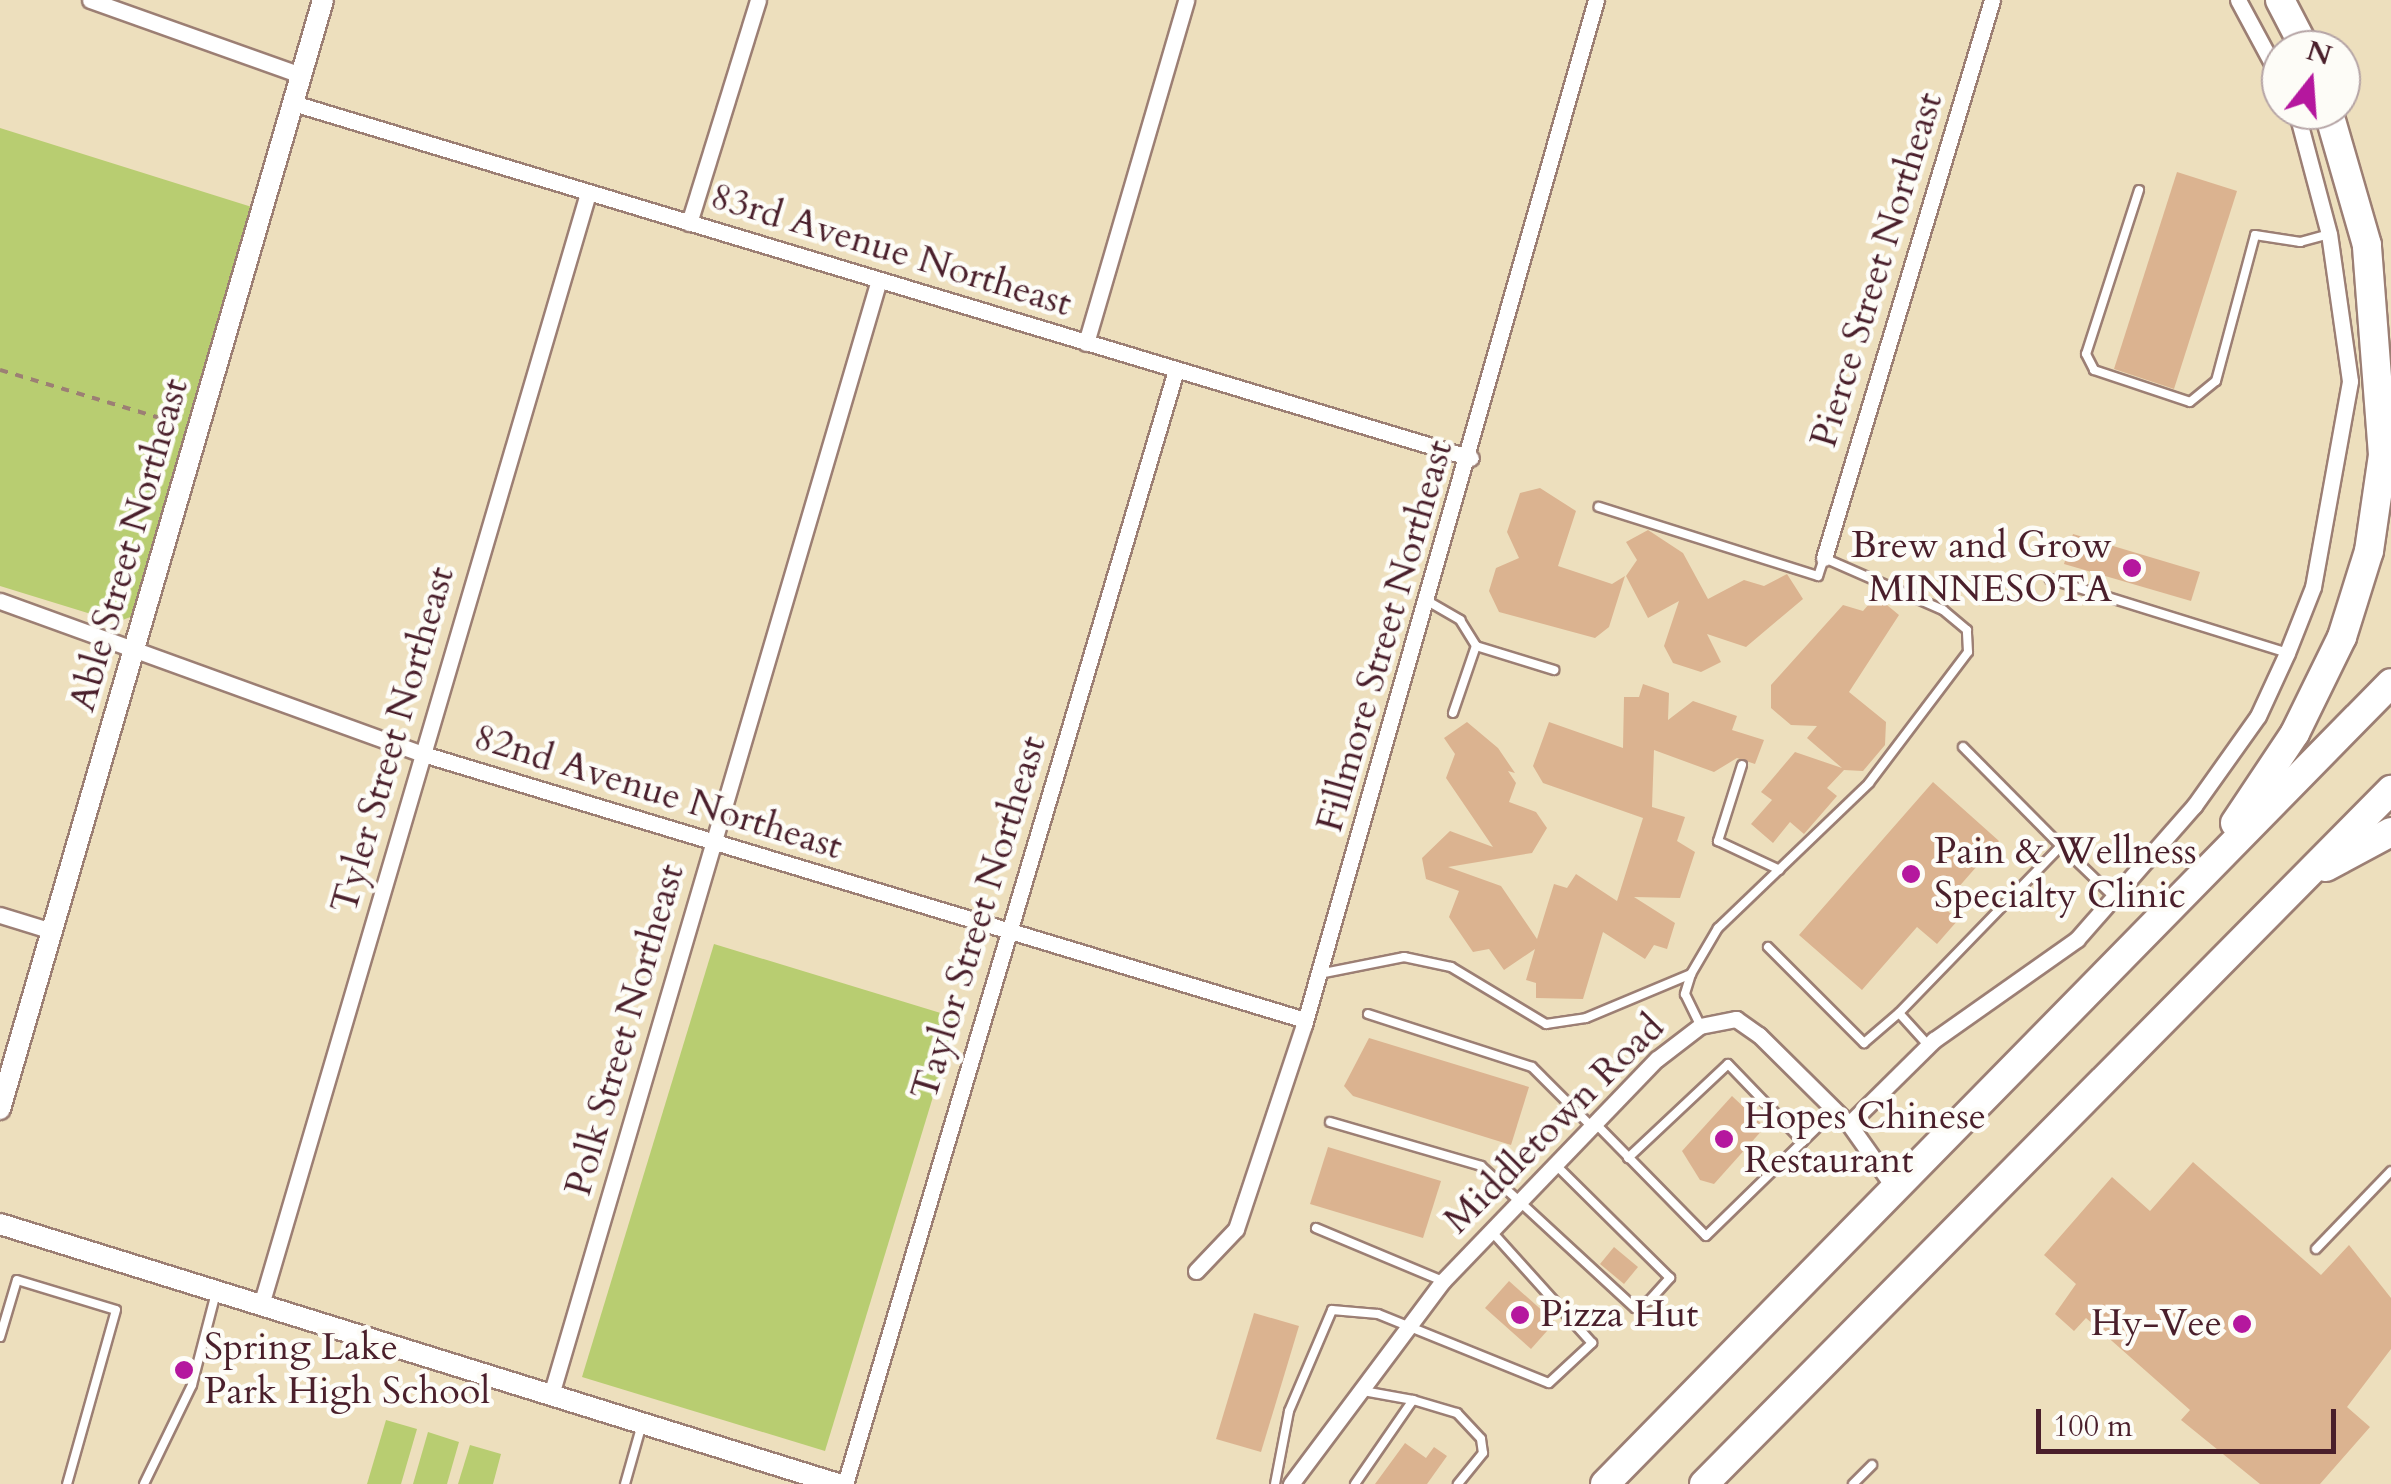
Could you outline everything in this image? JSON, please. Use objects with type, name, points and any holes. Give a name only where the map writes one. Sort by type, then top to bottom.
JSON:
[{"type":"highway","points":[[2280,0],[2296,30]]},
{"type":"highway","points":[[2197,879],[2295,733],[2342,638],[2369,551],[2383,454],[2378,368],[2367,245],[2334,130]]},
{"type":"highway","points":[[1605,1484],[2391,683]]},
{"type":"highway","points":[[1704,1484],[2391,790]]},
{"type":"highway","points":[[2298,882],[2391,832]]},
{"type":"street","points":[[90,0],[301,75]]},
{"type":"street","name":"Able Street Northeast","points":[[0,1109],[323,0]]},
{"type":"street","points":[[689,223],[758,0]]},
{"type":"street","points":[[1086,343],[1186,0]]},
{"type":"street","name":"Fillmore Street Northeast","points":[[1196,1271],[1236,1230],[1305,1020],[1431,604],[1596,0]]},
{"type":"street","name":"Pierce Street Northeast","points":[[1824,558],[1992,0]]},
{"type":"street","points":[[2238,0],[2261,43]]},
{"type":"street","name":"83rd Avenue Northeast","points":[[293,103],[1471,458]]},
{"type":"street","points":[[1848,1124],[1928,1045],[2078,939],[2237,746],[2287,652],[2313,587],[2350,381],[2329,234],[2301,130]]},
{"type":"street","name":"Tyler Street Northeast","points":[[261,1305],[588,192]]},
{"type":"street","name":"Polk Street Northeast","points":[[551,1395],[879,280]]},
{"type":"street","name":"Taylor Street Northeast","points":[[841,1484],[1176,370]]},
{"type":"street","name":"82nd Avenue Northeast","points":[[0,601],[134,655],[423,754],[1008,934],[1305,1020]]},
{"type":"street","points":[[0,915],[52,931]]},
{"type":"street","name":"Middletown Road","points":[[1290,1484],[1443,1281],[1593,1125],[1700,1026],[1736,1019],[1835,1110],[1895,1189]]},
{"type":"street","points":[[0,1224],[841,1484]]},
{"type":"lane","points":[[2139,190],[2086,354],[2094,370],[2190,402],[2216,381],[2254,236],[2300,242],[2329,234]]},
{"type":"lane","points":[[1599,507],[1818,576],[1824,558],[1943,610],[1967,630],[1968,652],[1869,783],[1718,928],[1691,974],[1685,994],[1700,1026]]},
{"type":"lane","points":[[2050,579],[2287,652]]},
{"type":"lane","points":[[1431,604],[1460,620],[1476,646],[1554,670]]},
{"type":"lane","points":[[1454,713],[1476,646]]},
{"type":"lane","points":[[1963,747],[2114,897]]},
{"type":"lane","points":[[1742,765],[1718,841],[1780,870]]},
{"type":"lane","points":[[1768,947],[1864,1044],[2061,846]]},
{"type":"lane","points":[[1319,974],[1404,957],[1435,964],[1546,1024],[1586,1018],[1691,974]]},
{"type":"lane","points":[[1899,1013],[1928,1045]]},
{"type":"lane","points":[[1368,1014],[1532,1067],[1706,1236],[1835,1110]]},
{"type":"lane","points":[[1628,1158],[1728,1064],[1803,1142]]},
{"type":"lane","points":[[1330,1122],[1481,1166],[1522,1199],[1635,1308],[1650,1300],[1670,1278],[1555,1164]]},
{"type":"lane","points":[[2316,1249],[2391,1171]]},
{"type":"lane","points":[[1316,1228],[1443,1281]]},
{"type":"lane","points":[[1274,1484],[1289,1412],[1332,1310],[1366,1310],[1406,1332],[1550,1382],[1592,1344],[1491,1231]]},
{"type":"lane","points":[[0,1337],[17,1280],[116,1310],[66,1484]]},
{"type":"lane","points":[[144,1484],[192,1385],[216,1291]]},
{"type":"lane","points":[[1362,1390],[1457,1413],[1481,1440],[1483,1453],[1458,1484]]},
{"type":"lane","points":[[1355,1484],[1413,1400]]},
{"type":"lane","points":[[625,1484],[642,1424]]},
{"type":"lane","points":[[1853,1484],[1872,1465]]},
{"type":"path","points":[[0,370],[199,430]]},
{"type":"green space","points":[[0,128],[255,208],[136,615],[117,622],[0,586]]},
{"type":"green space","points":[[714,944],[957,1018],[825,1451],[582,1377]]},
{"type":"green space","points":[[386,1420],[417,1429],[401,1484],[367,1484]]},
{"type":"green space","points":[[428,1432],[459,1442],[447,1484],[413,1484]]},
{"type":"green space","points":[[470,1445],[501,1454],[493,1484],[458,1484]]},
{"type":"building","points":[[2177,172],[2237,191],[2174,389],[2114,369]]},
{"type":"building","points":[[1540,488],[1576,511],[1558,566],[1612,584],[1625,576],[1609,627],[1595,638],[1499,612],[1489,591],[1496,568],[1519,558],[1507,532],[1520,493]]},
{"type":"building","points":[[1648,530],[1683,553],[1708,599],[1744,580],[1764,586],[1787,574],[1803,599],[1746,647],[1707,634],[1721,662],[1701,672],[1673,663],[1664,646],[1679,601],[1648,618],[1626,576],[1637,560],[1626,542]]},
{"type":"building","name":"Brew and Grow MINNESOTA","points":[[2073,534],[2200,572],[2191,601],[2064,564]]},
{"type":"building","points":[[1876,596],[1899,615],[1849,692],[1886,722],[1885,745],[1863,771],[1844,770],[1827,788],[1837,796],[1804,834],[1790,822],[1773,843],[1751,824],[1772,800],[1761,792],[1795,752],[1842,768],[1807,738],[1817,726],[1791,725],[1771,708],[1771,685],[1843,605],[1863,611]]},
{"type":"building","points":[[1643,684],[1669,693],[1668,720],[1693,701],[1737,716],[1732,730],[1764,740],[1755,764],[1737,758],[1714,772],[1654,750],[1652,807],[1685,817],[1677,841],[1695,852],[1680,898],[1634,897],[1675,923],[1667,949],[1654,945],[1645,959],[1603,932],[1583,999],[1536,998],[1536,983],[1526,980],[1535,949],[1504,970],[1489,949],[1473,952],[1449,917],[1459,891],[1426,879],[1422,858],[1450,831],[1493,847],[1446,778],[1455,754],[1444,738],[1467,722],[1498,748],[1515,773],[1508,771],[1516,783],[1509,802],[1536,812],[1547,828],[1532,853],[1448,867],[1501,886],[1537,939],[1554,884],[1567,888],[1576,874],[1617,901],[1643,818],[1543,783],[1533,766],[1549,722],[1623,748],[1624,697],[1639,697]]},
{"type":"building","name":"Pain & Wellness Specialty Clinic","points":[[1933,782],[1999,841],[1942,906],[1958,920],[1937,944],[1917,927],[1862,990],[1799,935]]},
{"type":"building","points":[[1369,1038],[1529,1087],[1511,1145],[1353,1096],[1344,1086]]},
{"type":"building","name":"Hopes Chinese Restaurant","points":[[1732,1096],[1765,1127],[1714,1184],[1700,1180],[1682,1151]]},
{"type":"building","points":[[1328,1147],[1441,1181],[1423,1238],[1310,1204]]},
{"type":"building","name":"Hy-Vee","points":[[2193,1162],[2321,1275],[2349,1245],[2391,1298],[2391,1349],[2347,1407],[2370,1427],[2320,1484],[2260,1484],[2181,1420],[2190,1410],[2086,1318],[2074,1331],[2055,1314],[2076,1284],[2044,1255],[2112,1177],[2150,1211]]},
{"type":"building","points":[[1614,1247],[1638,1267],[1624,1284],[1600,1264]]},
{"type":"building","name":"Pizza Hut","points":[[1509,1281],[1555,1322],[1531,1349],[1485,1308]]},
{"type":"building","points":[[1254,1313],[1299,1326],[1261,1452],[1216,1439]]},
{"type":"building","points":[[1405,1443],[1426,1458],[1434,1447],[1447,1456],[1427,1484],[1375,1484]]},
{"type":"place","name":"Brew and Grow MINNESOTA","points":[[2132,568]]},
{"type":"place","name":"Pain & Wellness Specialty Clinic","points":[[1911,874]]},
{"type":"place","name":"Hopes Chinese Restaurant","points":[[1724,1139]]},
{"type":"place","name":"Pizza Hut","points":[[1520,1315]]},
{"type":"place","name":"Hy-Vee","points":[[2242,1324]]},
{"type":"place","name":"Spring Lake Park High School","points":[[184,1370]]}]
